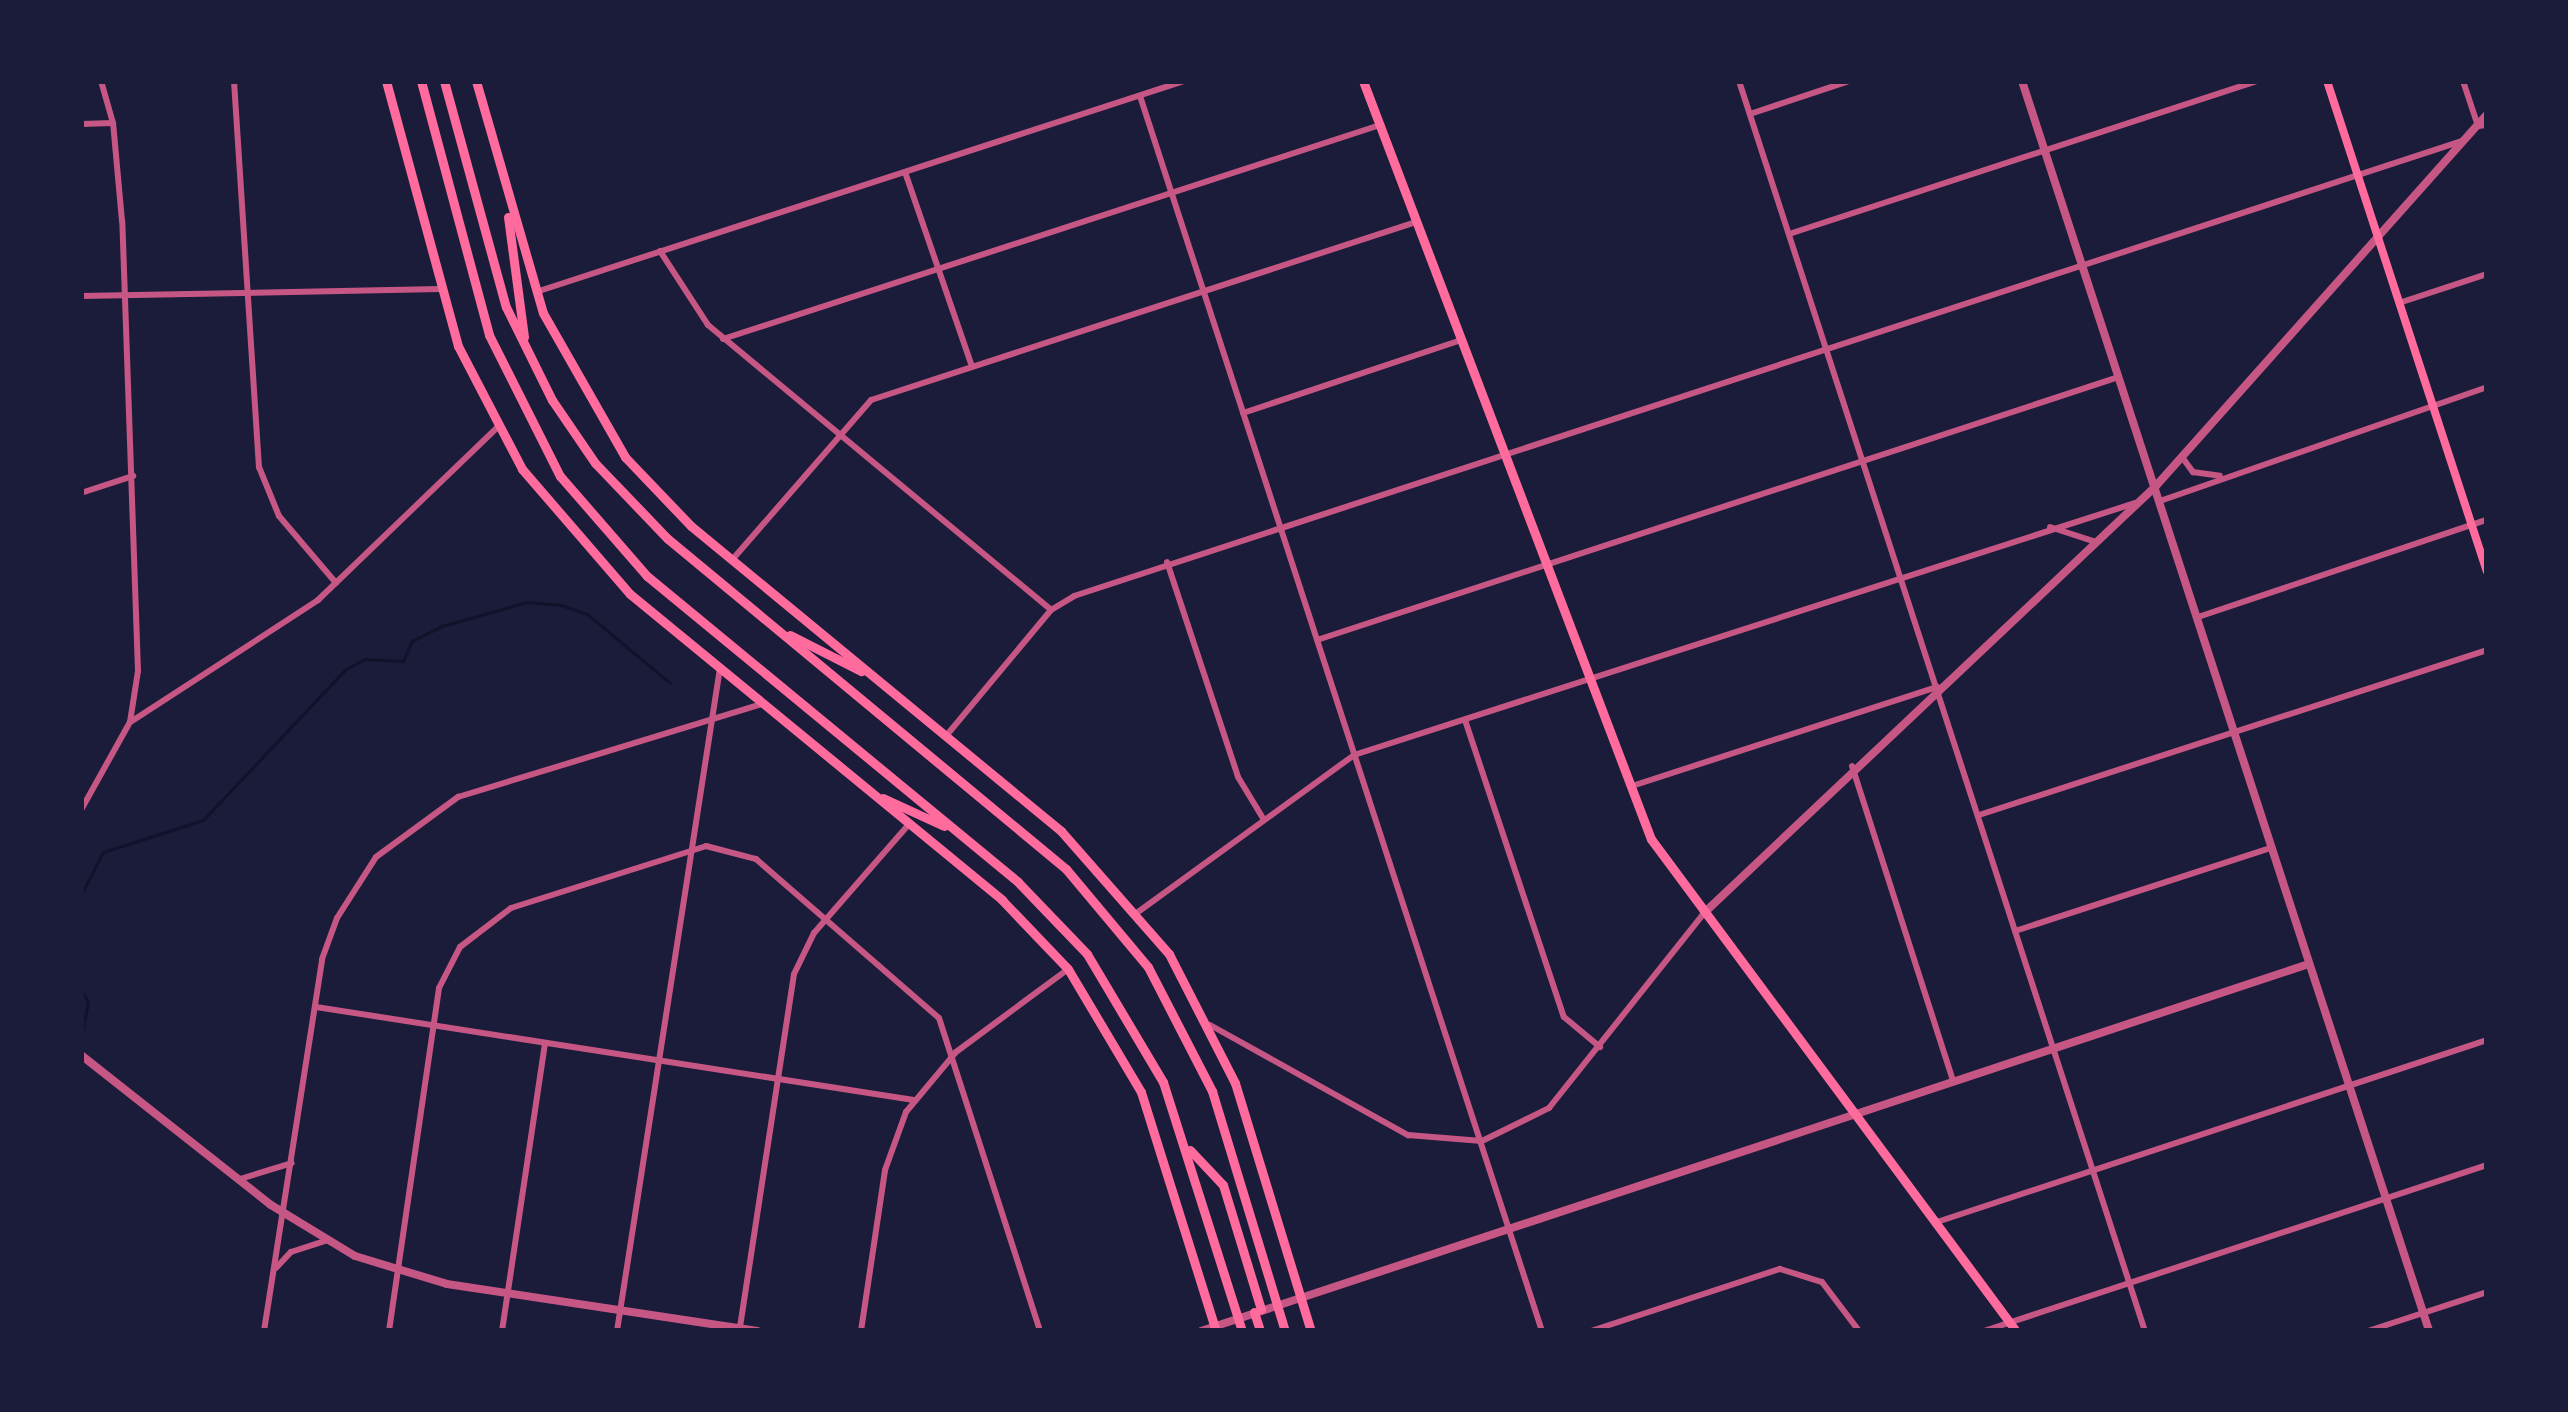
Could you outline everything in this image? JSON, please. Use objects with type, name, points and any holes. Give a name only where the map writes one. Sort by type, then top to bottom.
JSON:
[{"type":"main road","points":[[386,81],[440,289],[497,428],[591,556],[1011,908],[1067,970],[1141,1091],[1215,1329]]},
{"type":"main road","points":[[422,81],[489,335],[560,476],[647,576],[1036,899],[1100,972],[1152,1058],[1186,1146],[1241,1331]]},
{"type":"main road","points":[[444,81],[497,283],[527,355],[612,484],[772,625],[1045,850],[1127,938],[1202,1065],[1285,1331]]},
{"type":"main road","points":[[476,81],[536,292],[611,438],[657,493],[1068,837],[1138,912],[1210,1025],[1311,1331]]},
{"type":"main road","points":[[1363,81],[1651,839],[2013,1327]]},
{"type":"main road","points":[[2327,81],[2487,572]]},
{"type":"main road","points":[[506,195],[527,355]]},
{"type":"main road","points":[[772,625],[876,679]]},
{"type":"main road","points":[[873,794],[956,831]]},
{"type":"main road","points":[[1186,1146],[1223,1185],[1260,1331]]},
{"type":"street","points":[[81,810],[130,722],[139,627],[113,123],[100,81]]},
{"type":"street","points":[[234,81],[259,467],[279,517],[336,584]]},
{"type":"street","points":[[536,292],[1184,81]]},
{"type":"street","points":[[1739,81],[2145,1331]]},
{"type":"street","points":[[1750,114],[1849,81]]},
{"type":"street","points":[[2022,81],[2429,1331]]},
{"type":"street","points":[[1789,234],[2256,81]]},
{"type":"street","points":[[2463,81],[2482,125]]},
{"type":"street","points":[[1140,96],[1542,1331]]},
{"type":"street","points":[[1210,1025],[1396,1130],[1441,1142],[1482,1141],[1549,1108],[1704,914],[1852,766],[2155,487],[2487,115]]},
{"type":"street","points":[[81,124],[113,123]]},
{"type":"street","points":[[723,339],[1380,124]]},
{"type":"street","points":[[946,736],[1051,610],[1167,562],[2462,141]]},
{"type":"street","points":[[905,172],[972,367]]},
{"type":"street","points":[[732,560],[835,434],[871,400],[1416,222]]},
{"type":"street","points":[[660,251],[688,303],[723,339],[1051,610]]},
{"type":"street","points":[[2399,303],[2487,274]]},
{"type":"street","points":[[81,296],[440,289]]},
{"type":"street","points":[[1243,413],[1458,341]]},
{"type":"street","points":[[1317,640],[2119,376]]},
{"type":"street","points":[[2160,501],[2487,387]]},
{"type":"street","points":[[130,722],[336,584],[497,428]]},
{"type":"street","points":[[2182,457],[2193,472],[2223,476]]},
{"type":"street","points":[[81,493],[133,476]]},
{"type":"street","points":[[1138,912],[1354,755],[2046,526],[2139,502]]},
{"type":"street","points":[[2198,617],[2487,520]]},
{"type":"street","points":[[2046,526],[2096,542]]},
{"type":"street","points":[[1167,562],[1238,777],[1264,820]]},
{"type":"street","points":[[1978,815],[2487,650]]},
{"type":"street","points":[[617,1331],[720,668]]},
{"type":"street","points":[[1629,788],[1937,687]]},
{"type":"street","points":[[264,1331],[316,1007],[337,918],[400,833],[458,797],[763,704]]},
{"type":"street","points":[[1465,720],[1564,1017],[1600,1047]]},
{"type":"street","points":[[1852,766],[1954,1081]]},
{"type":"street","points":[[740,1330],[794,974],[829,918],[909,824]]},
{"type":"street","points":[[389,1331],[434,1025],[448,967],[492,917],[695,847],[756,859],[920,994],[956,1052],[1040,1331]]},
{"type":"street","points":[[2015,931],[2271,848]]},
{"type":"street","points":[[1201,1331],[1509,1225],[2309,964]]},
{"type":"street","points":[[861,1331],[890,1150],[914,1100],[956,1052],[1067,970]]},
{"type":"street","points":[[316,1007],[914,1100]]},
{"type":"street","points":[[1937,1222],[2487,1040]]},
{"type":"street","points":[[502,1331],[545,1042]]},
{"type":"street","points":[[83,1057],[283,1214],[325,1241],[398,1273],[757,1331]]},
{"type":"street","points":[[238,1179],[292,1163]]},
{"type":"street","points":[[1984,1331],[2013,1327],[2131,1282],[2487,1165]]},
{"type":"street","points":[[274,1271],[291,1252],[325,1241]]},
{"type":"street","points":[[1591,1331],[1780,1269],[1802,1271],[1837,1300],[1859,1331]]},
{"type":"street","points":[[2368,1331],[2487,1292]]},
{"type":"waterway","points":[[81,895],[103,852],[203,820],[346,669],[365,659],[403,661],[412,641],[442,626],[527,602],[561,605],[587,614],[670,683]]},
{"type":"waterway","points":[[81,990],[88,1002],[81,1037]]}]
